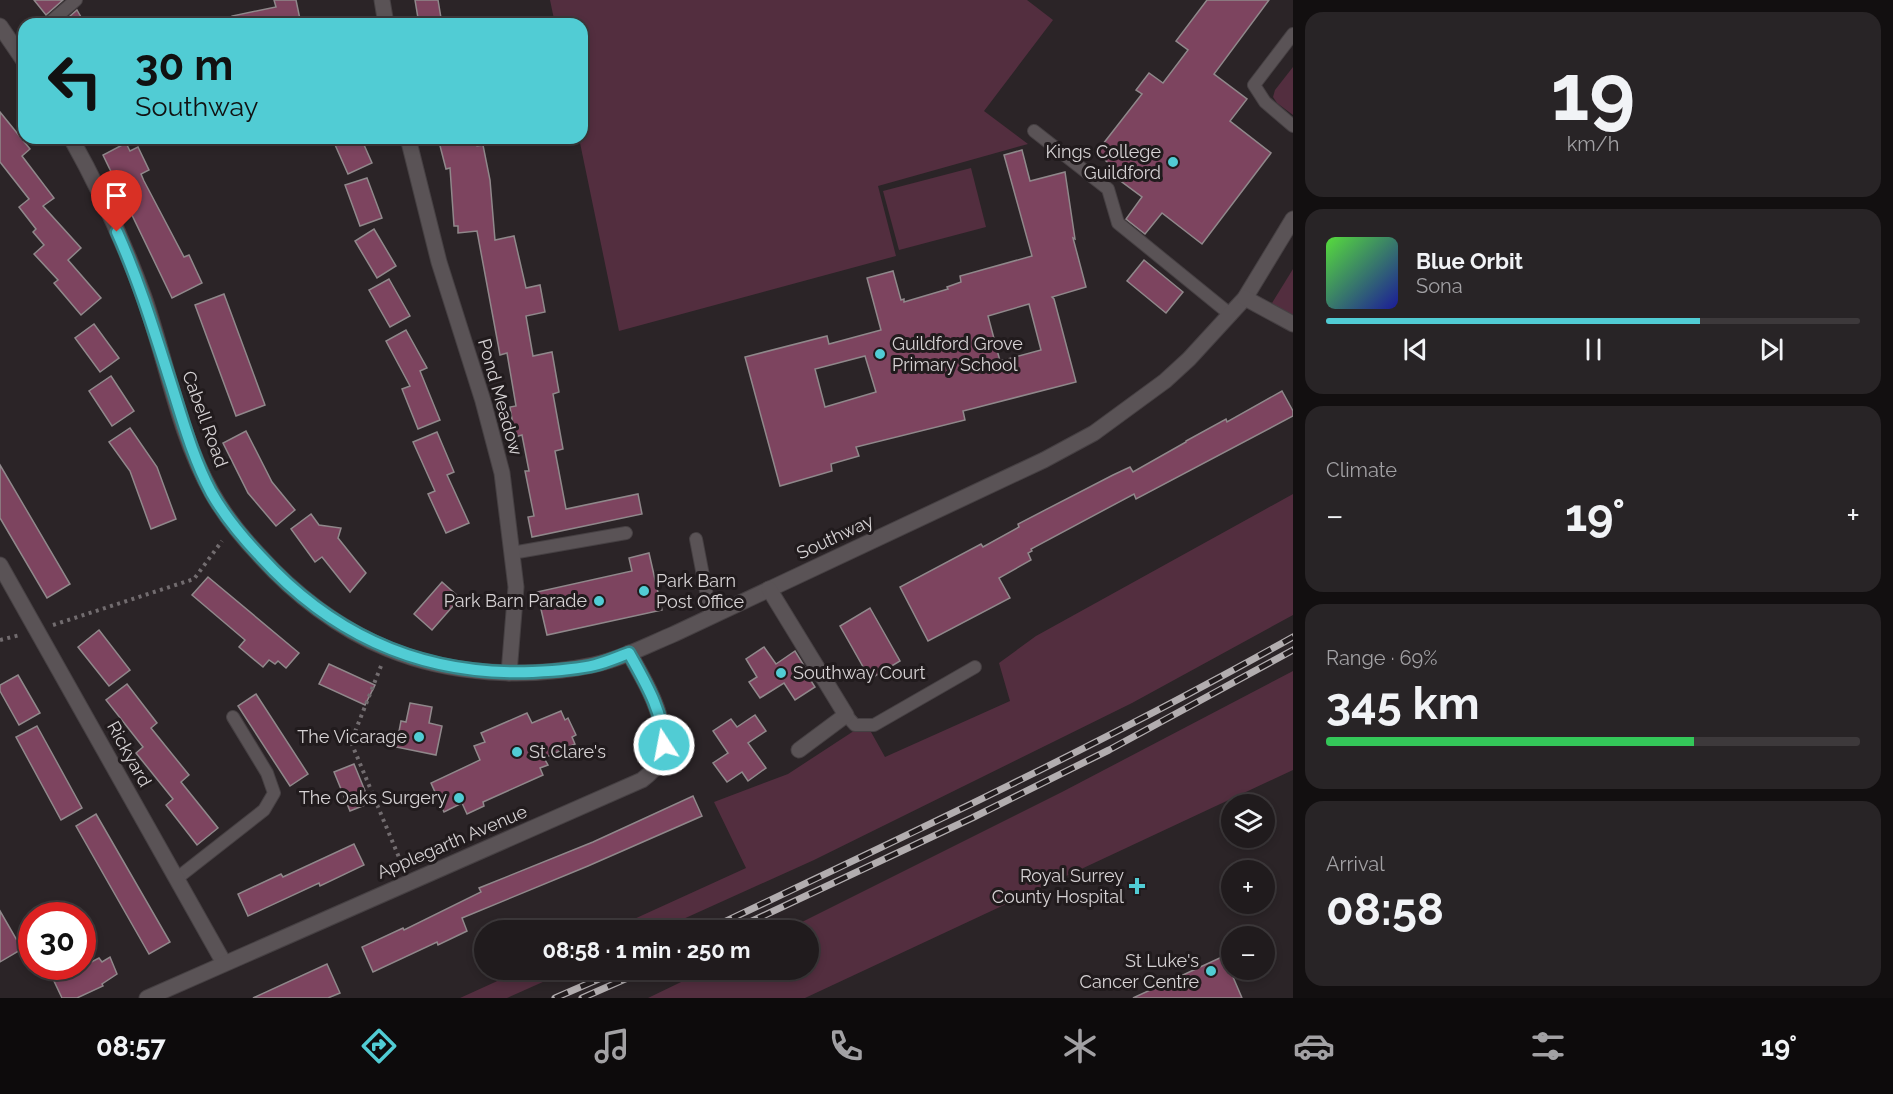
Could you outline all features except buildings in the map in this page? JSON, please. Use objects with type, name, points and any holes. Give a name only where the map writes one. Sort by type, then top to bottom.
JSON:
[{"type":"street","points":[[382,0],[385,18]]},
{"type":"street","points":[[0,26],[18,42]]},
{"type":"street","name":"Cabell Road","points":[[74,144],[102,199],[144,298],[191,449],[211,492],[233,526],[280,578],[335,621],[387,649]]},
{"type":"street","name":"Pond Meadow","points":[[410,144],[439,262],[483,401],[499,462],[516,587],[509,673]]},
{"type":"street","name":"Southway","points":[[387,649],[422,660],[464,669],[509,673],[595,665],[629,653],[711,616],[1044,460],[1094,433],[1165,381],[1245,298],[1293,219]]},
{"type":"street","points":[[1245,298],[1293,324]]},
{"type":"street","name":"Rickyard","points":[[0,565],[224,963]]},
{"type":"street","points":[[769,589],[846,715],[798,750]]},
{"type":"street","name":"Applegarth Avenue","points":[[147,998],[634,785],[651,774],[664,745],[664,736],[653,697],[629,653]]},
{"type":"lane","points":[[55,18],[76,0]]},
{"type":"lane","points":[[1293,34],[1254,85],[1265,102],[1293,126]]},
{"type":"lane","points":[[1034,130],[1108,189],[1118,223],[1231,315]]},
{"type":"lane","points":[[512,554],[626,533]]},
{"type":"lane","points":[[696,539],[711,616]]},
{"type":"lane","points":[[846,715],[855,726],[874,726],[975,667]]},
{"type":"lane","points":[[176,879],[264,810],[274,793],[267,773],[233,717]]},
{"type":"path","points":[[0,640],[194,579],[233,526]]},
{"type":"path","points":[[387,649],[351,742],[410,882]]},
{"type":"shaded area","points":[[550,0],[1027,0],[1053,20],[984,111],[1028,144],[878,186],[896,256],[619,331],[580,144],[588,144],[588,18],[554,18]]},
{"type":"shaded area","points":[[1293,67],[1293,115],[1273,97],[1275,90]]},
{"type":"shaded area","points":[[971,168],[986,227],[899,250],[883,191]]},
{"type":"shaded area","points":[[1293,269],[1293,315],[1284,312],[1272,303]]},
{"type":"shaded area","points":[[1293,494],[1293,615],[1132,703],[814,860],[681,920],[632,920],[746,868],[714,802],[788,774],[866,723],[885,757],[1010,701],[999,663],[1036,636]]},
{"type":"shaded area","points":[[1293,671],[1293,770],[1242,794],[1221,794],[1221,804],[805,998],[648,998],[685,980],[819,980],[819,920],[806,920],[1062,792]]},
{"type":"shaded area","points":[[500,980],[547,980],[507,998],[460,998]]},
{"type":"railway","points":[[728,920],[929,825],[1076,752],[1293,637]]},
{"type":"railway","points":[[754,920],[972,818],[1109,750],[1293,650]]},
{"type":"railway","points":[[555,998],[597,980]]},
{"type":"railway","points":[[582,998],[623,980]]},
{"type":"place","name":"Kings College Guildford","points":[[1173,162]]},
{"type":"place","name":"Guildford Grove Primary School","points":[[880,354]]},
{"type":"place","name":"Park Barn Post Office","points":[[644,591]]},
{"type":"place","name":"Park Barn Parade","points":[[599,601]]},
{"type":"place","name":"Southway Court","points":[[781,673]]},
{"type":"place","name":"The Vicarage","points":[[419,737]]},
{"type":"place","name":"St Clare's","points":[[517,752]]},
{"type":"place","name":"The Oaks Surgery","points":[[459,798]]},
{"type":"place","name":"Royal Surrey County Hospital","points":[[1137,886]]},
{"type":"place","name":"St Luke's Cancer Centre","points":[[1211,971]]},
{"type":"route","points":[[117,232],[144,298],[191,449],[211,492],[233,526],[280,578],[335,621],[387,649],[422,660],[464,669],[509,673],[595,665],[629,653],[653,697],[664,736],[664,745]]}]
